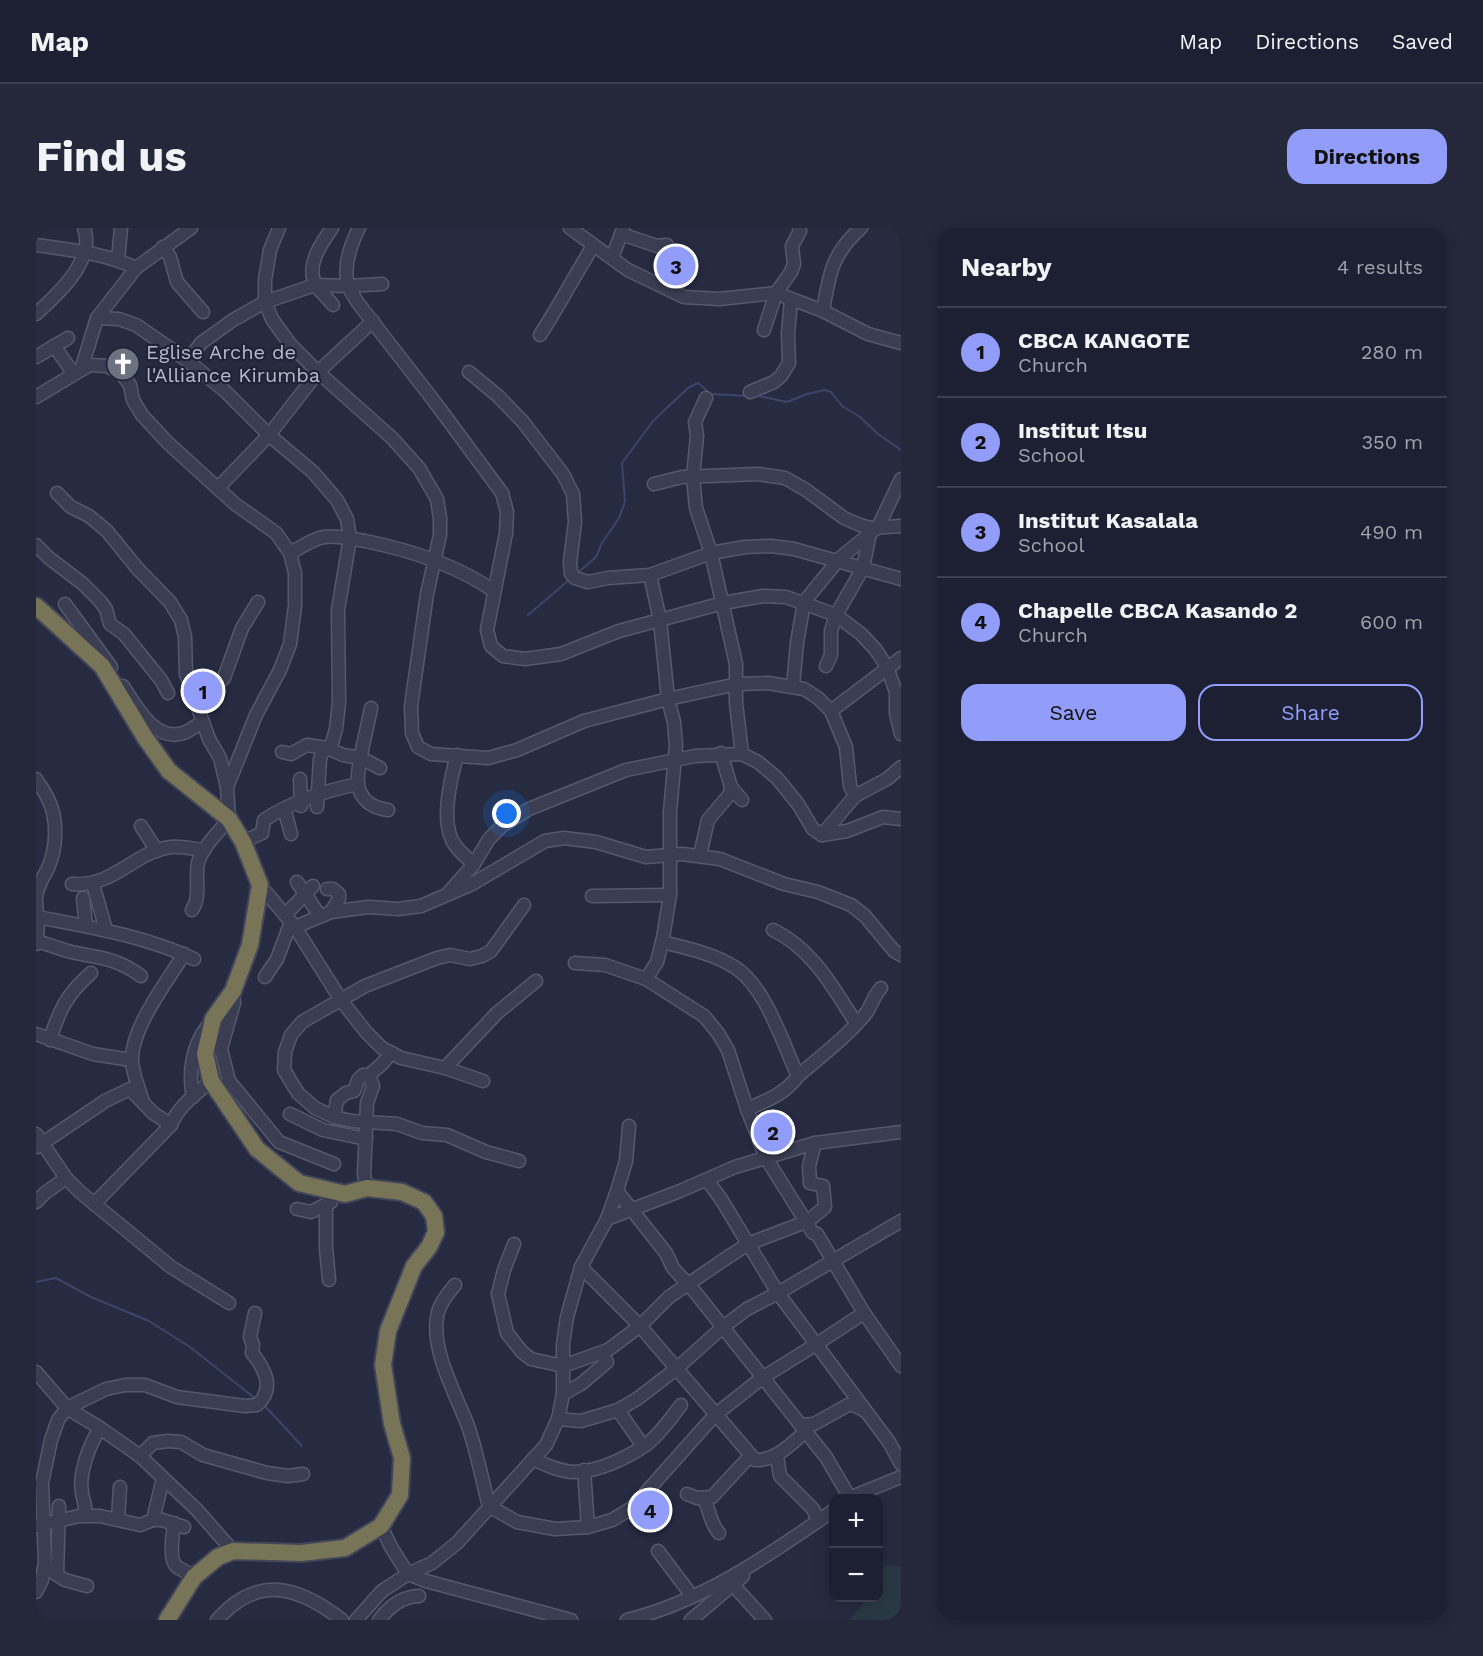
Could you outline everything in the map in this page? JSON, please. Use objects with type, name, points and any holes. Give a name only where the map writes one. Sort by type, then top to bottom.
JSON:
[{"type":"highway","points":[[36,606],[102,666],[146,739],[169,771],[229,819],[243,842],[260,885],[250,945],[233,992],[213,1019],[205,1054],[211,1081],[257,1149],[299,1183],[345,1194],[367,1188],[402,1192],[424,1202],[434,1216],[436,1232],[429,1247],[414,1266],[388,1331],[383,1365],[392,1424],[402,1458],[400,1494],[381,1526],[345,1548],[301,1552],[233,1551],[218,1557],[194,1577],[167,1620]]},
{"type":"street","points":[[36,314],[60,293],[76,270],[85,252],[86,232],[84,228]]},
{"type":"street","points":[[118,260],[121,228]]},
{"type":"street","points":[[78,372],[97,318],[136,268],[191,228]]},
{"type":"street","points":[[279,228],[264,280],[265,302],[273,319],[290,344],[392,438],[419,468],[437,499],[440,535],[427,594],[411,706],[412,733],[418,747],[431,754],[488,758],[517,750],[584,721],[737,684],[768,682],[804,689],[818,698],[831,711],[846,747],[850,786],[855,796]]},
{"type":"street","points":[[332,228],[316,251],[314,261],[315,285],[333,305]]},
{"type":"street","points":[[359,228],[352,241],[347,267],[348,286],[358,303],[502,493],[507,512],[506,533],[486,630],[491,646],[503,656],[525,659],[561,654],[619,631],[723,603],[763,596],[786,597],[836,615],[861,634],[876,650],[887,667],[896,692],[896,713],[901,734]]},
{"type":"street","points":[[570,228],[628,270],[684,297],[719,299],[776,293],[823,311],[868,334],[901,343]]},
{"type":"street","points":[[764,330],[776,293],[794,264],[792,246],[800,231],[799,228]]},
{"type":"street","points":[[823,311],[835,260],[846,241],[861,228]]},
{"type":"street","points":[[612,258],[622,231],[657,246],[667,245]]},
{"type":"street","points":[[36,245],[85,252],[118,260],[136,268]]},
{"type":"street","points":[[540,335],[566,295],[576,273],[593,246]]},
{"type":"street","points":[[163,247],[170,257],[177,282],[203,312]]},
{"type":"street","points":[[188,361],[201,343],[233,320],[265,302],[315,285],[382,284]]},
{"type":"street","points":[[750,392],[774,382],[789,363],[788,334],[791,299]]},
{"type":"street","points":[[97,318],[119,319],[136,325],[188,361],[225,391],[268,435],[313,472],[337,500],[347,519],[350,538],[338,610],[339,703],[332,743],[320,759],[317,807]]},
{"type":"street","points":[[218,488],[268,435],[318,372],[373,321]]},
{"type":"street","points":[[36,357],[68,338]]},
{"type":"street","points":[[54,346],[78,372]]},
{"type":"street","points":[[36,397],[90,365],[107,366],[121,373],[130,385],[133,400],[142,415],[168,444],[235,504],[276,533],[290,553],[296,573],[290,644],[280,670],[256,715],[227,787]]},
{"type":"street","points":[[469,372],[524,422],[563,474],[573,494],[575,522],[570,562],[573,576],[588,582],[608,578],[650,576],[711,553],[745,547],[771,546],[794,549],[901,579]]},
{"type":"street","points":[[706,398],[695,422],[697,436],[693,477],[696,508],[711,553],[736,664],[736,703],[742,754]]},
{"type":"street","points":[[654,484],[682,477],[758,474],[785,478],[806,490],[844,518],[874,530]]},
{"type":"street","points":[[826,666],[831,655],[831,631],[836,615],[863,568],[874,530],[901,479]]},
{"type":"street","points":[[57,493],[71,507],[89,516],[107,531],[137,568],[170,602],[181,620],[185,637],[186,674],[209,739],[220,758],[227,787],[229,819],[198,861],[196,904],[192,910]]},
{"type":"street","points":[[793,686],[804,602],[837,562],[874,530],[901,526]]},
{"type":"street","points":[[290,553],[322,537],[350,538],[384,545],[434,561],[494,591]]},
{"type":"street","points":[[36,545],[100,601],[106,609],[110,624],[124,634],[161,680],[168,693]]},
{"type":"street","points":[[646,979],[657,962],[670,895],[670,812],[676,745],[668,699],[660,620],[650,576]]},
{"type":"street","points":[[196,705],[224,678],[242,628],[258,602]]},
{"type":"street","points":[[65,604],[151,725],[176,734],[185,733],[203,722]]},
{"type":"street","points":[[831,711],[901,658]]},
{"type":"street","points":[[371,708],[358,784],[372,807],[388,810]]},
{"type":"street","points":[[282,752],[291,754],[307,745],[327,748],[344,755],[361,758],[380,768]]},
{"type":"street","points":[[721,753],[731,787],[742,800]]},
{"type":"street","points":[[444,897],[474,864],[489,839],[503,825],[529,809],[626,770],[696,756],[721,753],[742,754],[758,762],[777,778],[798,804],[813,829],[822,835],[847,831],[883,817],[901,819]]},
{"type":"street","points":[[457,755],[450,777],[449,831],[452,841],[474,864]]},
{"type":"street","points":[[822,835],[855,796],[886,779],[901,767]]},
{"type":"street","points":[[243,842],[262,833],[264,820],[299,808],[300,778]]},
{"type":"street","points":[[36,779],[49,801],[55,823],[53,853],[39,882],[36,898],[38,916],[36,942],[116,961],[141,976]]},
{"type":"street","points":[[301,800],[358,784]]},
{"type":"street","points":[[700,855],[708,820],[730,794],[731,787]]},
{"type":"street","points":[[279,815],[291,834]]},
{"type":"street","points":[[141,826],[157,851]]},
{"type":"street","points":[[291,921],[368,907],[398,909],[421,906],[472,884],[545,841],[564,838],[596,842],[646,857],[700,855],[720,859],[784,884],[818,892],[850,905],[866,916],[894,951],[901,955]]},
{"type":"street","points":[[72,884],[93,884],[157,851],[171,847],[204,850]]},
{"type":"street","points":[[297,882],[309,890],[326,914]]},
{"type":"street","points":[[93,884],[106,930]]},
{"type":"street","points":[[260,885],[291,921],[341,999],[366,1032],[390,1054],[445,1068],[483,1081]]},
{"type":"street","points":[[326,914],[339,899],[339,894],[333,889],[327,889]]},
{"type":"street","points":[[266,977],[277,959],[291,921],[309,890]]},
{"type":"street","points":[[592,896],[670,895]]},
{"type":"street","points":[[82,898],[86,926]]},
{"type":"street","points":[[519,1161],[486,1152],[447,1136],[422,1133],[397,1124],[352,1121],[334,1117],[315,1108],[298,1093],[284,1070],[285,1052],[291,1035],[302,1023],[365,987],[437,958],[450,955],[470,959],[482,956],[491,951],[524,904]]},
{"type":"street","points":[[38,916],[106,930],[189,956],[142,1023],[135,1038],[131,1060],[144,1103]]},
{"type":"street","points":[[773,930],[806,952],[827,978],[856,1023]]},
{"type":"street","points":[[662,942],[724,961],[746,975],[768,1010],[798,1076]]},
{"type":"street","points":[[575,963],[605,965],[646,979],[704,1016],[718,1033],[728,1050],[766,1158],[901,1366]]},
{"type":"street","points":[[50,1040],[58,1013],[68,995],[91,973]]},
{"type":"street","points":[[445,1068],[497,1013],[536,981]]},
{"type":"street","points":[[747,1109],[769,1100],[793,1083],[798,1076],[846,1035],[869,1008],[881,988]]},
{"type":"street","points":[[233,992],[234,1004],[221,1049],[229,1081],[279,1142],[334,1164]]},
{"type":"street","points":[[193,1097],[189,1082],[191,1066],[202,1033],[213,1019]]},
{"type":"street","points":[[36,1034],[93,1054],[131,1060]]},
{"type":"street","points":[[334,1117],[337,1100],[346,1093],[354,1091],[358,1080],[363,1075],[369,1075],[390,1054]]},
{"type":"street","points":[[367,1188],[364,1175],[367,1103],[373,1086],[369,1075]]},
{"type":"street","points":[[94,1204],[171,1125],[174,1115],[211,1081]]},
{"type":"street","points":[[171,1125],[153,1113],[130,1089],[105,1101],[38,1142],[66,1178],[94,1204],[171,1267],[230,1303]]},
{"type":"street","points":[[290,1114],[323,1130],[366,1139]]},
{"type":"street","points":[[356,1620],[382,1591],[408,1574],[432,1563],[457,1543],[546,1445],[558,1419],[563,1394],[563,1344],[567,1317],[581,1267],[607,1219],[617,1191],[626,1161],[629,1126]]},
{"type":"street","points":[[607,1219],[681,1191],[735,1167],[815,1143],[901,1132]]},
{"type":"street","points":[[563,1394],[581,1384],[607,1362],[623,1340],[654,1310],[688,1284],[748,1244],[807,1221],[825,1207],[823,1186],[810,1183],[809,1166],[815,1143]]},
{"type":"street","points":[[36,1202],[66,1178]]},
{"type":"street","points":[[707,1180],[778,1293],[815,1346],[890,1443],[901,1464]]},
{"type":"street","points":[[617,1191],[666,1253],[673,1268],[826,1457],[848,1494]]},
{"type":"street","points":[[297,1209],[311,1212],[345,1194]]},
{"type":"street","points":[[326,1204],[329,1280]]},
{"type":"street","points":[[558,1419],[581,1421],[618,1410],[637,1399],[676,1369],[747,1309],[901,1221]]},
{"type":"street","points":[[514,1244],[498,1294],[507,1333],[522,1352],[531,1359],[564,1366],[607,1362]]},
{"type":"street","points":[[581,1267],[640,1326],[754,1460],[777,1455],[803,1428],[848,1405],[854,1405],[867,1413]]},
{"type":"street","points":[[455,1285],[438,1313],[437,1339],[447,1374],[469,1428],[489,1506],[517,1522],[555,1529],[588,1527],[612,1520],[632,1508],[715,1415],[762,1378],[815,1346],[864,1312]]},
{"type":"street","points":[[36,1592],[42,1580],[44,1568],[39,1525],[42,1483],[51,1440],[58,1420],[67,1408],[106,1389],[125,1385],[145,1385],[177,1397],[245,1406],[260,1402],[267,1394],[267,1383],[261,1366],[252,1353],[253,1345],[250,1337],[255,1313]]},
{"type":"street","points":[[36,1372],[67,1408],[140,1456],[197,1510],[233,1551]]},
{"type":"street","points":[[533,1459],[557,1469],[574,1472],[610,1463],[643,1446],[666,1425],[681,1405]]},
{"type":"street","points":[[618,1410],[643,1446]]},
{"type":"street","points":[[85,1516],[86,1502],[82,1486],[86,1457],[90,1444],[100,1428]]},
{"type":"street","points":[[140,1456],[153,1443],[168,1441],[181,1443],[203,1455],[267,1473],[288,1476],[303,1474]]},
{"type":"street","points":[[777,1455],[780,1476],[813,1509],[818,1521]]},
{"type":"street","points":[[687,1494],[704,1499],[712,1497],[750,1456]]},
{"type":"street","points":[[584,1470],[588,1527]]},
{"type":"street","points":[[860,1494],[901,1477]]},
{"type":"street","points":[[153,1520],[163,1478]]},
{"type":"street","points":[[118,1519],[120,1486]]},
{"type":"street","points":[[704,1499],[710,1511],[711,1523],[719,1533]]},
{"type":"street","points":[[57,1575],[59,1506]]},
{"type":"street","points":[[628,1620],[692,1596],[752,1566],[829,1513]]},
{"type":"street","points":[[39,1525],[85,1516],[118,1519],[140,1525],[153,1520],[179,1525],[171,1542],[172,1562],[194,1577]]},
{"type":"street","points":[[381,1526],[408,1574],[426,1581],[571,1620]]},
{"type":"street","points":[[658,1551],[692,1596]]},
{"type":"street","points":[[691,1620],[752,1566]]},
{"type":"street","points":[[44,1568],[65,1580],[87,1586]]},
{"type":"street","points":[[733,1585],[765,1620]]},
{"type":"street","points":[[217,1620],[236,1602],[252,1592],[274,1589],[300,1595],[322,1605],[342,1620]]},
{"type":"street","points":[[379,1620],[398,1601],[408,1596],[420,1596]]},
{"type":"shaded area","points":[[885,1565],[901,1567],[901,1620],[850,1620],[864,1602],[883,1602]]},
{"type":"waterway","points":[[576,574],[596,557],[602,543],[619,518],[625,502],[622,463],[653,421],[688,388],[698,383],[711,394],[749,396]]},
{"type":"waterway","points":[[754,395],[787,402],[807,394],[825,390],[831,392],[842,406],[860,417],[878,434],[901,450]]},
{"type":"waterway","points":[[528,615],[569,580]]},
{"type":"waterway","points":[[36,1282],[56,1278],[91,1297],[149,1321],[190,1347],[256,1399]]},
{"type":"waterway","points":[[263,1404],[302,1446]]},
{"type":"place","name":"Institut Kasalala","points":[[676,266]]},
{"type":"place","name":"Eglise Arche de l'Alliance Kirumba","points":[[123,364]]},
{"type":"place","name":"CBCA KANGOTE","points":[[203,691]]},
{"type":"place","name":"Institut Itsu","points":[[773,1132]]},
{"type":"place","name":"Chapelle CBCA Kasando 2","points":[[650,1510]]}]
